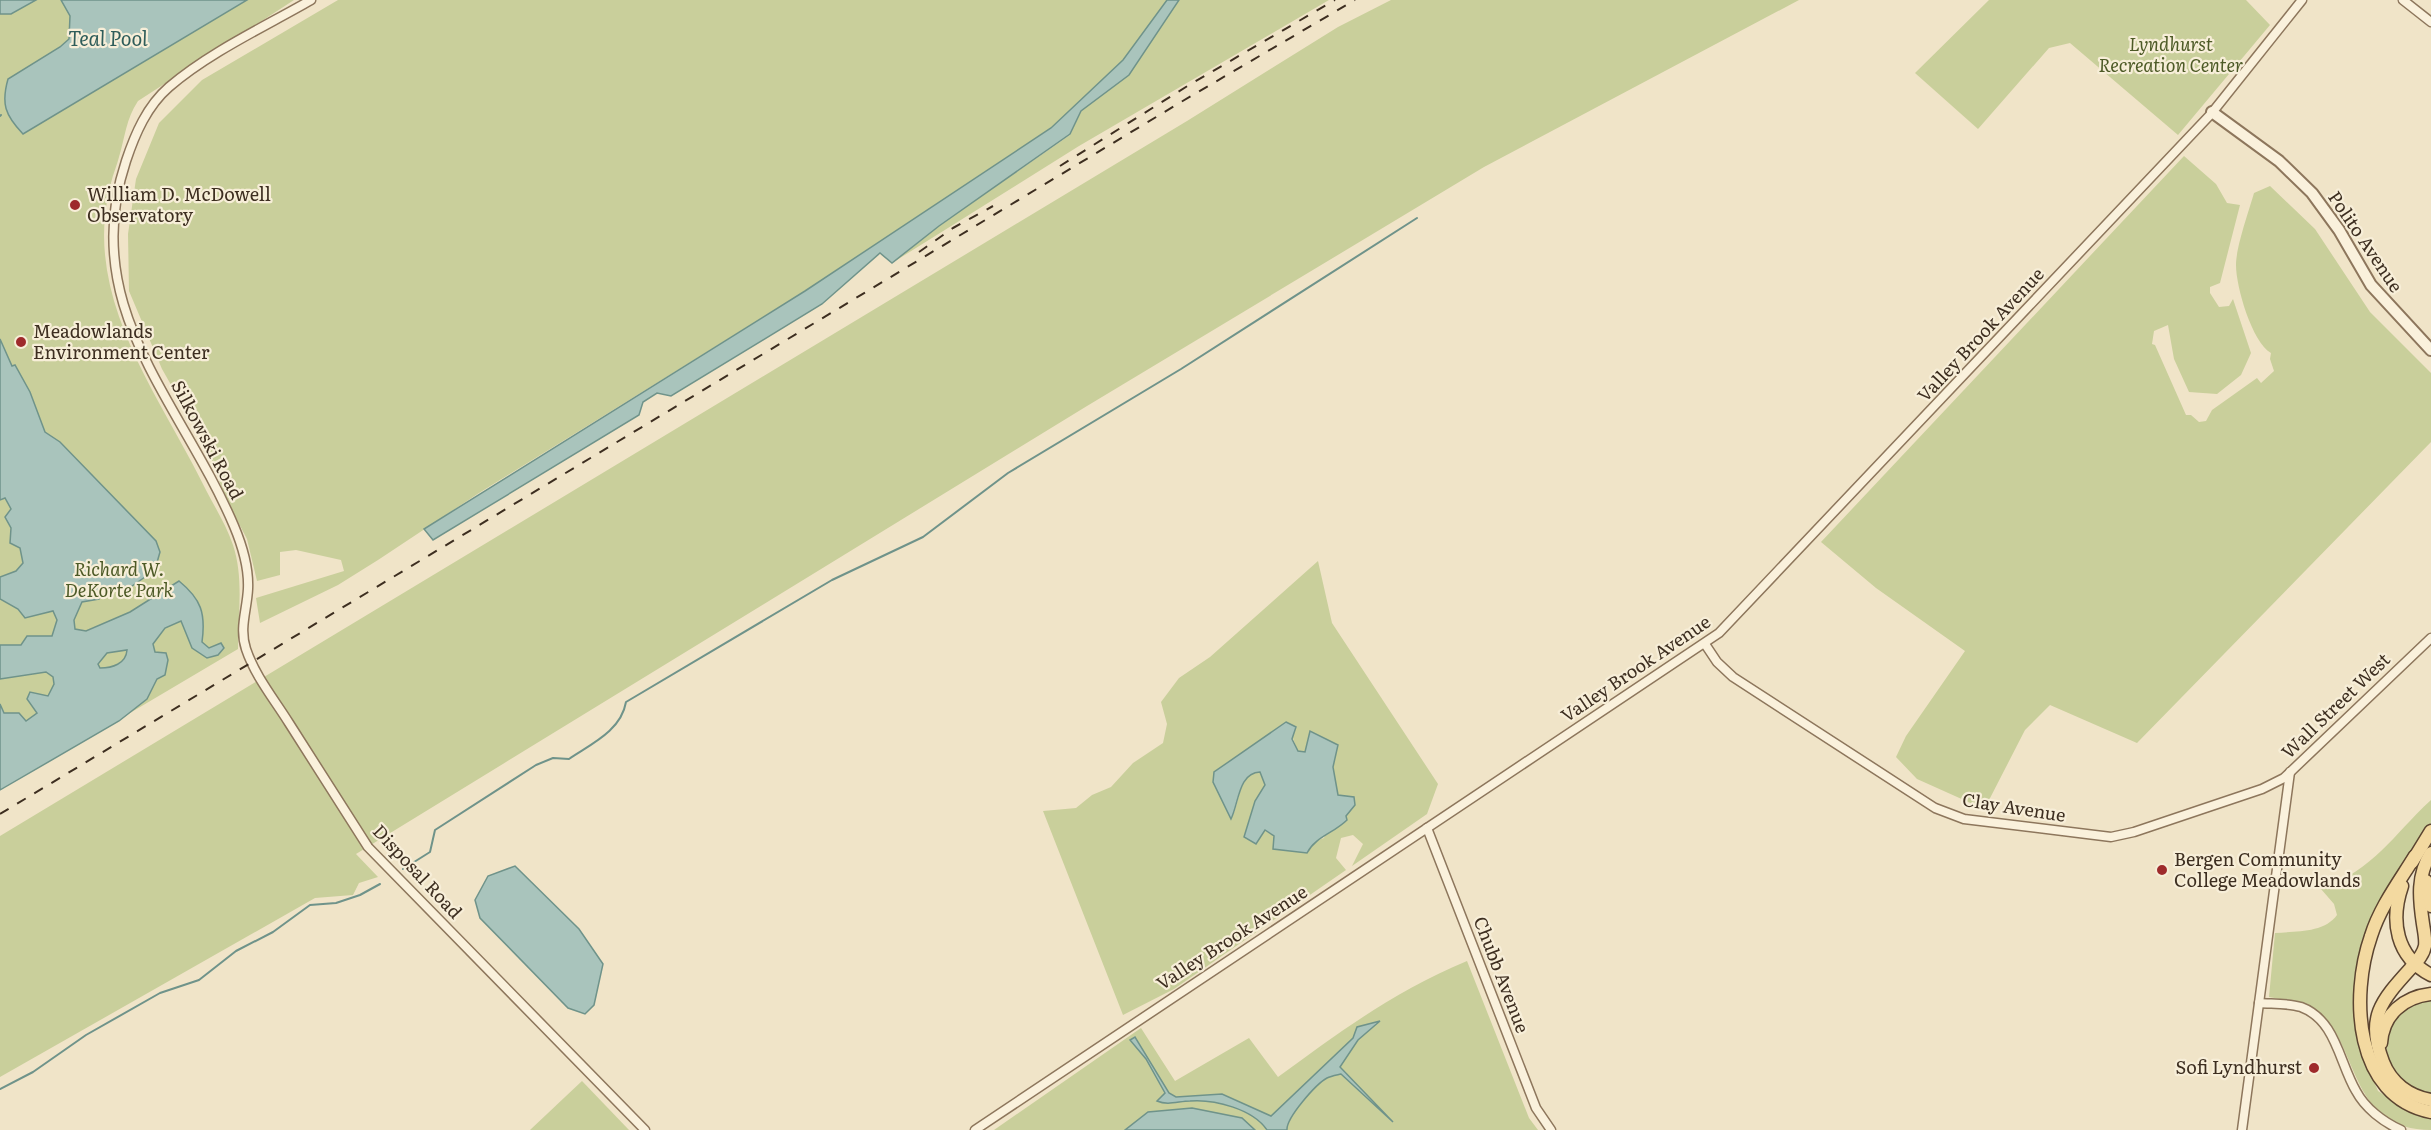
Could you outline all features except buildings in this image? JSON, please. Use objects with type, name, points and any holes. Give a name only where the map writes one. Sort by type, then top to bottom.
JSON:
[{"type":"main road","points":[[2431,831],[2380,914],[2371,935],[2361,979],[2361,1015],[2369,1054],[2380,1081],[2400,1100],[2431,1112]]},
{"type":"main road","points":[[2431,854],[2426,878],[2431,906]]},
{"type":"main road","points":[[2431,854],[2422,872],[2419,890],[2425,947],[2414,964],[2387,994],[2377,1013],[2376,1034],[2384,1064],[2392,1078],[2402,1088],[2431,1101]]},
{"type":"main road","points":[[2415,856],[2400,891],[2395,916],[2399,941],[2414,964],[2431,975]]},
{"type":"main road","points":[[2384,1064],[2381,1038],[2390,1016],[2405,1001],[2431,994]]},
{"type":"street","name":"Silkowski Road","points":[[242,633],[249,587],[245,559],[233,525],[136,345],[112,258],[113,220],[118,187],[131,149],[147,113],[168,88],[195,68],[311,0]]},
{"type":"street","name":"Valley Brook Avenue","points":[[975,1130],[1705,644],[1735,619],[2212,112],[2302,0]]},
{"type":"street","points":[[2403,0],[2431,22]]},
{"type":"street","name":"Polito Avenue","points":[[2212,112],[2278,161],[2312,193],[2339,230],[2371,285],[2431,350]]},
{"type":"street","name":"Disposal Road","points":[[242,633],[257,674],[368,847],[645,1130]]},
{"type":"street","name":"Wall Street West","points":[[2242,1130],[2290,772],[2431,638]]},
{"type":"street","name":"Clay Avenue","points":[[1705,644],[1724,669],[1743,683],[1922,801],[1964,819],[2098,837],[2116,836],[2262,789],[2290,772]]},
{"type":"street","name":"Chubb Avenue","points":[[1427,828],[1536,1108],[1551,1130]]},
{"type":"street","points":[[2259,1003],[2294,1005],[2319,1018],[2330,1033],[2356,1092],[2376,1120],[2401,1130]]},
{"type":"green space","name":"Richard W. DeKorte Park","points":[[0,0],[294,0],[138,101],[128,121],[112,180],[104,225],[106,266],[115,305],[130,344],[233,545],[240,596],[238,649],[0,790]]},
{"type":"green space","points":[[338,0],[1167,0],[1123,60],[1051,128],[805,291],[479,493],[378,560],[338,585],[260,623],[256,598],[344,571],[341,560],[296,550],[280,552],[280,575],[257,581],[247,539],[225,497],[208,450],[162,369],[129,291],[128,234],[136,179],[159,123],[202,80]]},
{"type":"green space","points":[[1179,0],[1329,0],[1079,146],[892,263],[939,226],[1070,135],[1081,111],[1129,75]]},
{"type":"green space","points":[[1391,0],[1799,0],[1484,167],[1087,406],[356,854],[378,877],[359,883],[353,895],[315,898],[0,1077],[0,836],[1187,121],[1338,27]]},
{"type":"green space","name":"Lyndhurst Recreation Center","points":[[1989,0],[2246,0],[2270,25],[2178,135],[2070,43],[2049,48],[1978,129],[1915,73]]},
{"type":"green space","points":[[2184,156],[2216,184],[2227,203],[2240,205],[2220,283],[2210,287],[2210,293],[2219,307],[2229,306],[2233,299],[2251,353],[2241,375],[2217,394],[2189,392],[2174,359],[2168,325],[2154,331],[2152,344],[2155,345],[2186,415],[2191,415],[2199,422],[2206,421],[2212,410],[2257,378],[2261,383],[2274,371],[2270,359],[2271,353],[2258,338],[2246,313],[2236,265],[2240,239],[2254,193],[2270,186],[2315,229],[2370,312],[2431,373],[2431,442],[2137,743],[2050,705],[2025,730],[1987,804],[1975,805],[1917,779],[1896,757],[1906,736],[1965,651],[1876,588],[1821,542]]},
{"type":"green space","points":[[1318,561],[1332,623],[1438,784],[1427,814],[1352,866],[1363,844],[1353,835],[1341,838],[1336,858],[1346,870],[1174,989],[1123,1015],[1043,811],[1076,808],[1092,795],[1111,787],[1133,763],[1163,743],[1167,724],[1161,702],[1179,678],[1210,657]],"holes":[[[1287,722],[1298,752],[1305,752],[1333,767],[1338,796],[1324,838],[1312,842],[1307,853],[1274,849],[1274,836],[1264,830],[1259,837],[1255,801],[1265,785],[1260,771],[1247,777],[1243,783],[1231,819],[1214,772]]]},
{"type":"green space","points":[[2431,800],[2431,824],[2400,867],[2370,924],[2356,974],[2356,1022],[2366,1063],[2378,1091],[2409,1111],[2431,1117],[2431,1130],[2403,1126],[2383,1115],[2369,1099],[2340,1040],[2328,1023],[2308,1006],[2269,997],[2275,933],[2309,930],[2332,921],[2337,915],[2334,904],[2321,889],[2340,881],[2369,861]]},
{"type":"green space","points":[[1467,961],[1529,1118],[1538,1130],[994,1130],[1141,1028],[1175,1081],[1249,1038],[1278,1077],[1392,999]]},
{"type":"green space","points":[[2431,999],[2431,1095],[2427,1095],[2399,1078],[2391,1065],[2387,1052],[2387,1039],[2389,1027],[2405,1008],[2416,1002]]},
{"type":"green space","points":[[582,1081],[629,1130],[530,1130]]},
{"type":"water","name":"Teal Pool","points":[[0,0],[36,0],[11,14],[0,14]]},
{"type":"water","name":"Teal Pool","points":[[61,0],[247,0],[23,134],[6,109],[5,95],[8,79],[69,39],[70,16]]},
{"type":"water","points":[[1167,0],[1179,0],[1129,75],[1081,111],[1070,134],[939,226],[892,263],[880,253],[822,304],[671,396],[657,393],[643,402],[639,415],[433,540],[424,529],[805,291],[1051,128],[1123,60]]},
{"type":"water","points":[[0,339],[12,366],[15,365],[30,392],[45,432],[60,442],[156,541],[160,552],[156,566],[132,586],[109,587],[99,599],[82,602],[74,620],[75,629],[86,631],[130,612],[179,581],[192,594],[200,607],[203,623],[202,642],[209,648],[221,643],[224,648],[218,655],[207,658],[192,648],[181,621],[165,628],[153,644],[155,652],[166,653],[168,660],[165,675],[157,679],[147,699],[119,721],[0,790],[0,704],[4,713],[19,713],[26,721],[37,713],[27,699],[30,692],[48,696],[54,684],[53,677],[46,672],[0,679],[0,645],[21,645],[27,636],[52,636],[57,620],[53,611],[25,618],[18,609],[0,599],[0,577],[16,571],[23,563],[20,548],[10,543],[11,528],[5,517],[11,509],[5,498],[0,500]],"holes":[[[127,650],[126,655],[114,666],[100,668],[98,664],[107,653]]]},
{"type":"water","points":[[1286,722],[1296,727],[1292,739],[1298,751],[1305,752],[1310,731],[1338,745],[1333,767],[1338,795],[1354,797],[1355,805],[1346,816],[1347,820],[1315,843],[1307,853],[1273,849],[1274,836],[1265,830],[1256,844],[1244,837],[1255,801],[1265,785],[1260,772],[1253,774],[1243,783],[1231,819],[1213,782],[1214,772]]},
{"type":"water","points":[[515,866],[579,929],[603,964],[594,1005],[585,1014],[568,1008],[480,918],[475,900],[488,876]]},
{"type":"water","points":[[1380,1021],[1358,1040],[1340,1067],[1393,1122],[1341,1074],[1322,1081],[1309,1094],[1291,1118],[1287,1130],[1267,1130],[1252,1116],[1221,1104],[1200,1101],[1169,1103],[1157,1101],[1165,1093],[1146,1059],[1130,1040],[1135,1037],[1169,1093],[1176,1097],[1222,1094],[1271,1116],[1353,1038],[1357,1027]]},
{"type":"water","points":[[1192,1108],[1242,1118],[1255,1130],[1125,1130],[1148,1112]]},
{"type":"waterway","points":[[403,869],[430,852],[435,830],[536,765],[553,758],[569,759],[604,736],[618,721],[626,702],[832,580],[923,537],[1008,473],[1181,369],[1417,218]]},
{"type":"waterway","points":[[0,1089],[33,1072],[86,1035],[160,993],[199,980],[236,951],[273,932],[310,905],[336,903],[360,895],[380,884]]},
{"type":"railway","points":[[1060,166],[1189,85],[1335,0]]},
{"type":"railway","points":[[0,814],[1181,102],[1355,0]]},
{"type":"railway","points":[[919,252],[953,228],[993,206]]},
{"type":"place","name":"William D. McDowell Observatory","points":[[75,205]]},
{"type":"place","name":"Meadowlands Environment Center","points":[[21,342]]},
{"type":"place","name":"Bergen Community College Meadowlands","points":[[2162,870]]},
{"type":"place","name":"Sofi Lyndhurst","points":[[2314,1068]]}]
